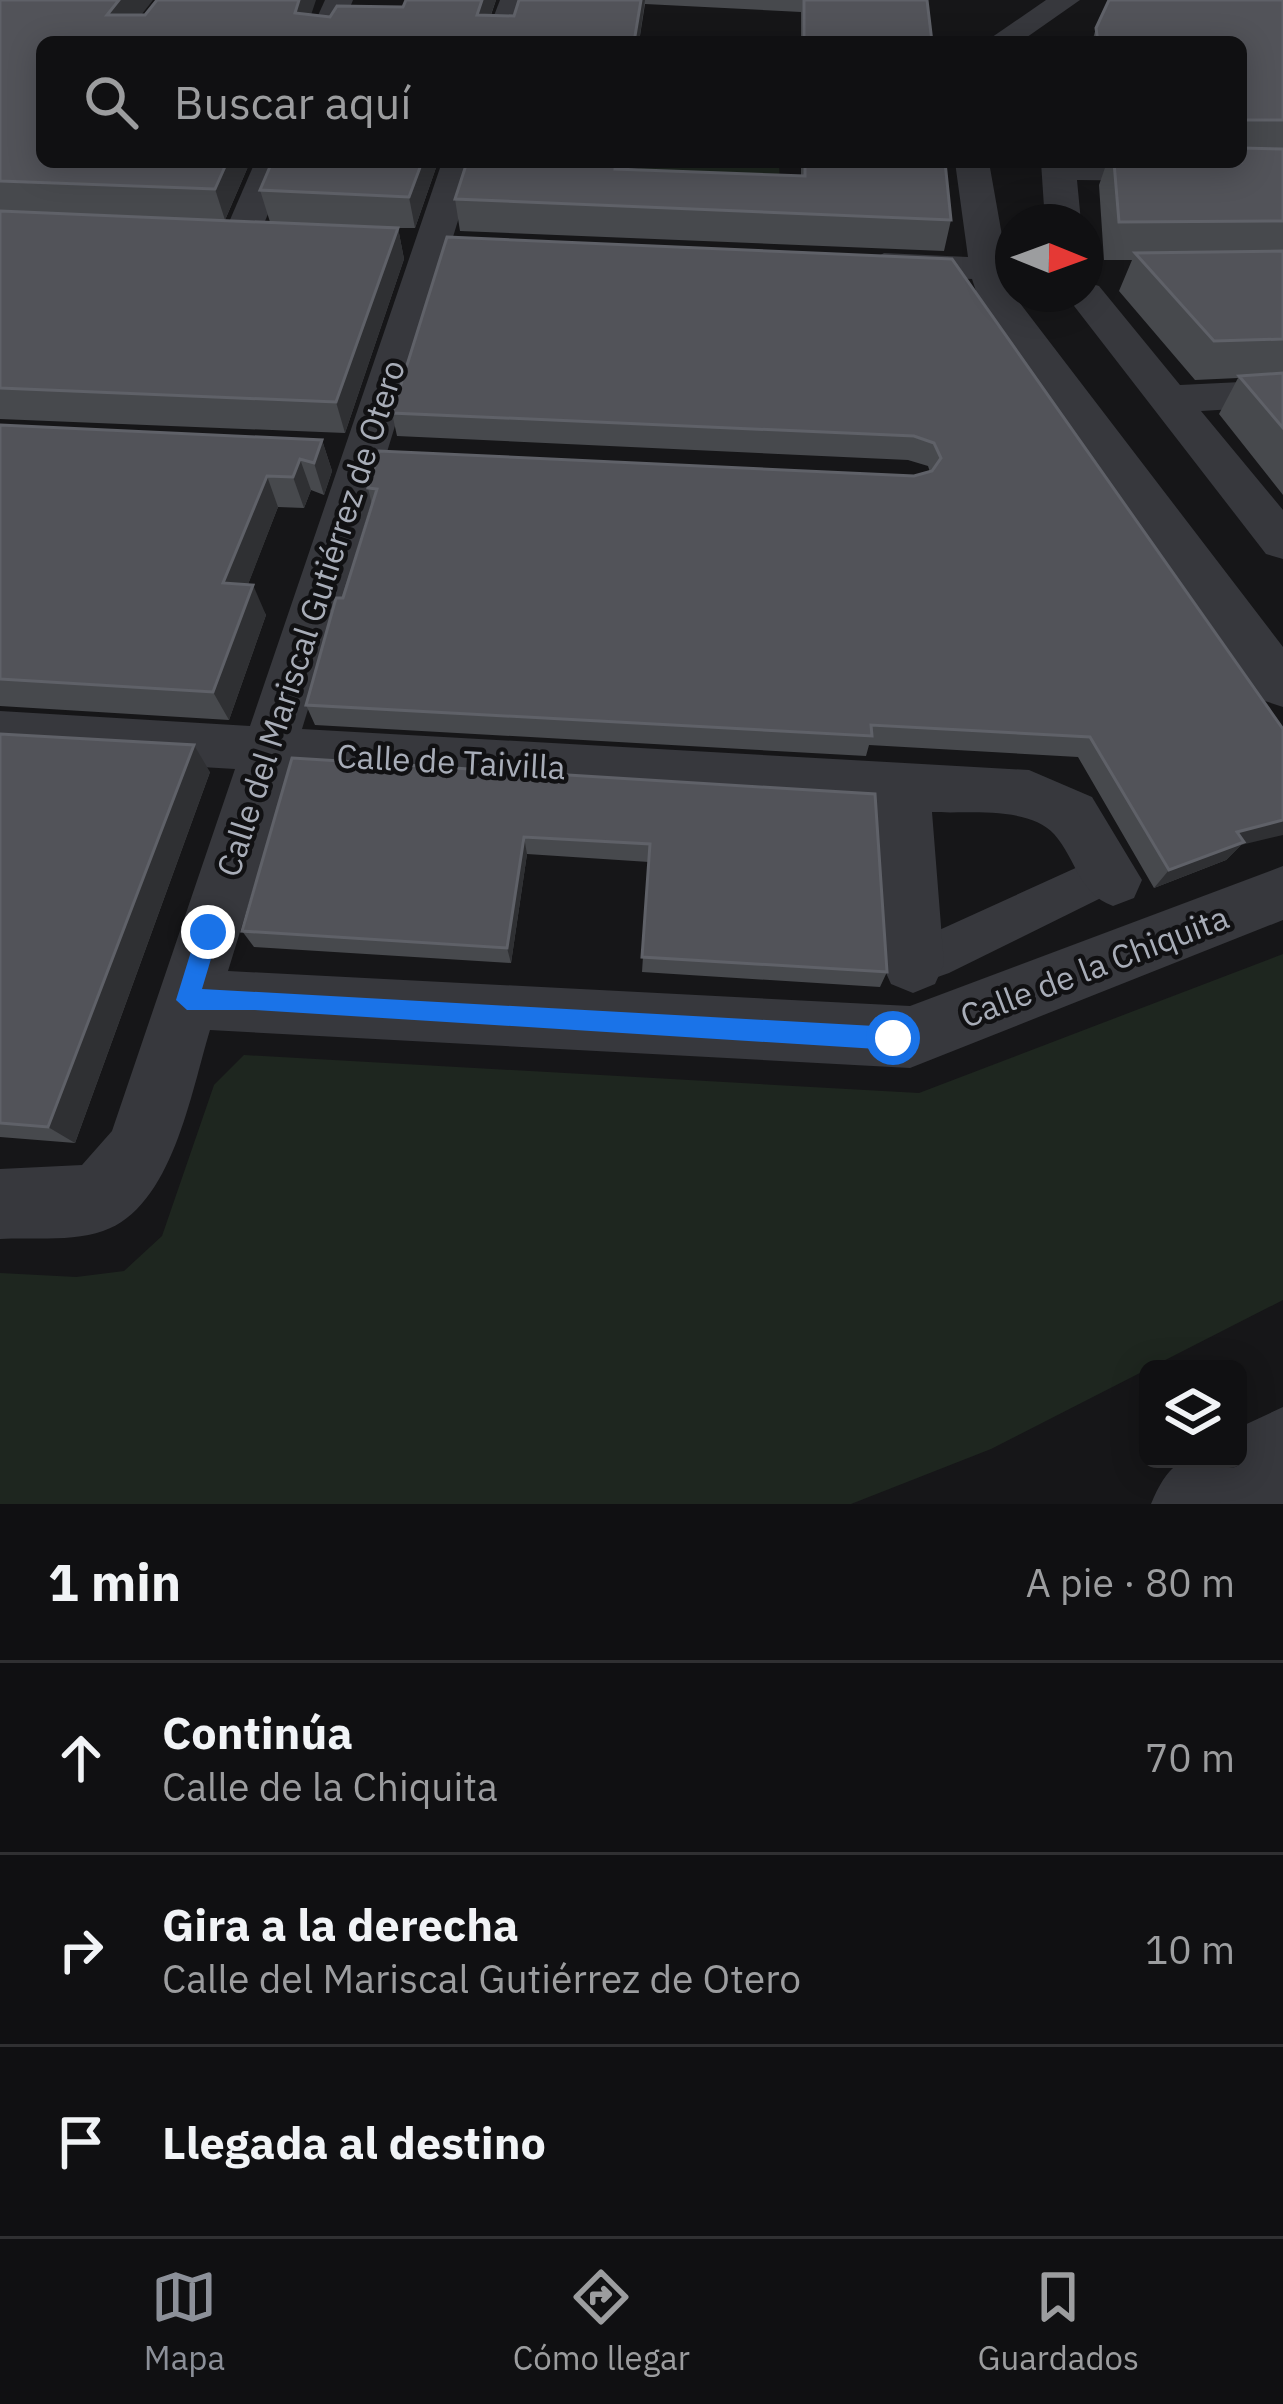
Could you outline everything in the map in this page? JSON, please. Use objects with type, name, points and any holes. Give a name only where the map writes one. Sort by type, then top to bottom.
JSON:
[{"type":"street","points":[[324,36],[339,0]]},
{"type":"street","points":[[501,36],[514,0]]},
{"type":"street","points":[[1009,36],[1066,0]]},
{"type":"street","points":[[1061,36],[1076,0]]},
{"type":"street","points":[[241,236],[269,168]]},
{"type":"street","name":"Calle del Mariscal Gutiérrez de Otero","points":[[0,1204],[98,1199],[139,1152],[265,750],[457,168]]},
{"type":"street","points":[[974,168],[995,250]]},
{"type":"street","points":[[1059,168],[1062,204]]},
{"type":"street","points":[[1134,168],[1283,172]]},
{"type":"street","points":[[197,235],[285,238]]},
{"type":"street","points":[[840,262],[995,269]]},
{"type":"street","points":[[1103,294],[1170,399],[1283,542]]},
{"type":"street","points":[[1009,312],[1283,686]]},
{"type":"street","points":[[1170,399],[1283,394]]},
{"type":"street","name":"Calle de Taivilla","points":[[0,734],[903,787],[1051,800],[1072,814],[1102,880]]},
{"type":"street","points":[[903,787],[922,960],[1102,880]]},
{"type":"street","name":"Calle de la Chiquita","points":[[187,1000],[910,1037],[1283,893]]},
{"type":"street","points":[[1200,1504],[1283,1455]]},
{"type":"shaded area","points":[[639,168],[779,168],[780,184],[638,179]]},
{"type":"shaded area","points":[[1283,954],[1283,1300],[1165,1360],[1139,1360],[1139,1373],[991,1449],[851,1504],[0,1504],[0,1273],[76,1277],[124,1271],[162,1236],[214,1085],[244,1055],[919,1093]]},
{"type":"building","points":[[0,0],[119,0],[107,15],[145,15],[157,0],[299,0],[295,13],[330,17],[337,6],[403,7],[406,0],[482,0],[477,15],[514,16],[519,0],[641,0],[635,36],[36,36],[36,168],[224,168],[215,189],[0,181]]},
{"type":"building","points":[[804,0],[927,0],[931,36],[804,36]]},
{"type":"building","points":[[1109,0],[1283,0],[1283,120],[1247,120],[1247,36],[1097,36]]},
{"type":"building","points":[[1247,148],[1283,149],[1283,221],[1119,222],[1114,168],[1247,168]]},
{"type":"building","points":[[269,168],[420,168],[409,197],[260,190]]},
{"type":"building","points":[[465,168],[805,176],[805,168],[946,168],[951,220],[455,199]]},
{"type":"building","points":[[0,211],[398,228],[336,402],[0,388]]},
{"type":"building","points":[[447,237],[952,259],[1283,729],[1283,820],[1237,832],[1244,842],[1169,870],[1090,737],[871,725],[872,736],[306,705],[336,598],[343,598],[377,489],[368,488],[379,451],[914,476],[932,471],[941,458],[934,443],[914,436],[392,413]]},
{"type":"building","points":[[1283,251],[1283,339],[1214,341],[1135,253]]},
{"type":"building","points":[[1283,373],[1283,428],[1239,376]]},
{"type":"building","points":[[0,425],[322,440],[314,463],[300,459],[293,477],[267,476],[223,583],[253,585],[213,692],[0,679]]},
{"type":"building","points":[[0,734],[194,745],[48,1127],[0,1123]]},
{"type":"building","points":[[292,758],[875,794],[887,972],[642,957],[650,844],[524,837],[507,948],[242,931]]},
{"type":"route","points":[[208,932],[187,1000],[255,999],[893,1038]]}]
